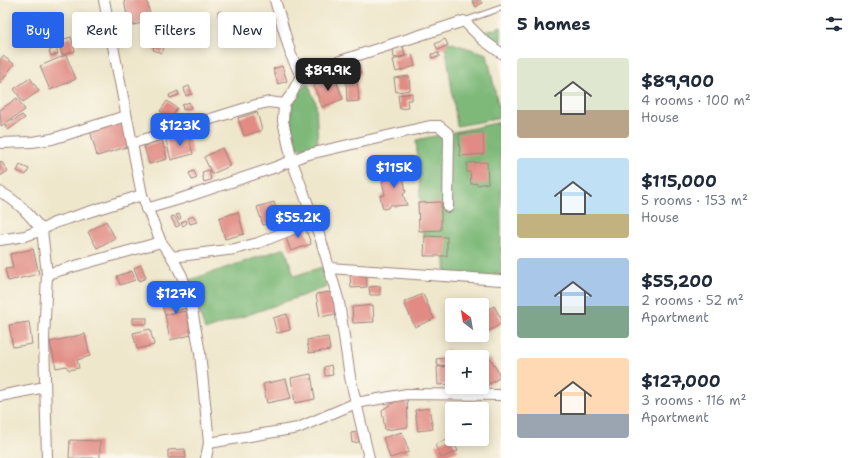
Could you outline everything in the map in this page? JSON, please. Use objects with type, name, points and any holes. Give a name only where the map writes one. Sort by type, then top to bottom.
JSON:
[{"type":"street","points":[[104,0],[126,116],[133,143],[136,171],[142,195],[146,209],[161,242],[172,257],[182,276],[192,310],[200,353],[209,443],[206,458]]},
{"type":"street","points":[[275,0],[291,56],[301,76]]},
{"type":"street","points":[[369,458],[350,377],[339,302],[329,268],[292,161],[283,121],[284,104],[291,95],[301,76],[340,61],[464,21],[483,40],[501,53]]},
{"type":"street","points":[[133,143],[256,105],[269,102],[284,104]]},
{"type":"street","points":[[0,143],[32,142],[52,139],[126,116]]},
{"type":"street","points":[[146,209],[292,161],[305,155],[430,126],[439,126],[444,129],[450,138],[448,207]]},
{"type":"street","points":[[0,192],[10,196],[24,208],[42,230],[47,274],[44,339],[47,458]]},
{"type":"street","points":[[0,240],[25,236],[42,230],[54,223],[142,195]]},
{"type":"street","points":[[172,257],[235,249],[258,243],[313,221]]},
{"type":"street","points":[[47,274],[161,242]]},
{"type":"street","points":[[329,268],[501,280]]},
{"type":"street","points":[[0,396],[45,387]]},
{"type":"street","points":[[209,443],[298,428],[356,403],[407,394],[501,395]]},
{"type":"lane","points":[[464,21],[501,8]]},
{"type":"green space","points":[[501,27],[501,54],[479,34]]},
{"type":"green space","points":[[445,41],[487,54],[501,118],[457,126]]},
{"type":"green space","points":[[308,84],[316,103],[318,145],[303,149],[298,148],[295,140],[291,122],[291,113],[295,97]]},
{"type":"green space","points":[[501,122],[501,283],[446,281],[444,244],[423,236],[416,140]]},
{"type":"green space","points":[[285,248],[294,276],[322,267],[327,287],[205,330],[189,280]]},
{"type":"building","points":[[124,0],[147,0],[149,12],[140,12],[140,24],[132,25],[132,12],[126,12]]},
{"type":"building","points":[[472,0],[480,0],[482,3],[476,7]]},
{"type":"building","points":[[71,37],[72,48],[74,48],[75,51],[62,55],[60,48],[64,48],[64,39]]},
{"type":"building","points":[[445,39],[448,45],[438,50],[435,44]]},
{"type":"building","points":[[403,46],[405,56],[394,58],[393,48]]},
{"type":"building","points":[[56,48],[58,54],[51,56],[49,51]]},
{"type":"building","points":[[153,48],[164,48],[162,53],[153,50]]},
{"type":"building","points":[[439,53],[439,57],[432,58],[431,54]]},
{"type":"building","points":[[412,54],[415,66],[396,72],[393,60]]},
{"type":"building","points":[[66,55],[76,79],[50,90],[40,66]]},
{"type":"building","points":[[3,56],[14,64],[0,84],[0,60]]},
{"type":"building","points":[[359,64],[361,74],[350,76],[348,66]]},
{"type":"building","points":[[282,66],[287,81],[278,84],[273,69]]},
{"type":"building","points":[[318,72],[322,79],[314,84],[310,77]]},
{"type":"building","points":[[409,76],[410,90],[396,92],[394,78]]},
{"type":"building","points":[[30,78],[39,91],[23,102],[14,89]]},
{"type":"building","points":[[335,78],[343,99],[322,107],[314,86]]},
{"type":"building","points":[[346,79],[357,79],[359,101],[347,102]]},
{"type":"building","points":[[189,86],[192,94],[186,96],[184,88]]},
{"type":"building","points":[[178,91],[179,95],[170,98],[169,95]]},
{"type":"building","points":[[412,93],[412,100],[407,100],[408,108],[400,109],[398,95]]},
{"type":"building","points":[[17,98],[25,110],[1,126],[0,110]]},
{"type":"building","points":[[167,101],[177,108],[171,118],[160,111]]},
{"type":"building","points":[[189,102],[191,108],[183,110],[182,105]]},
{"type":"building","points":[[257,112],[262,130],[244,136],[238,118]]},
{"type":"building","points":[[22,115],[25,118],[8,130],[5,126]]},
{"type":"building","points":[[122,120],[130,146],[97,156],[90,130]]},
{"type":"building","points":[[483,132],[484,154],[460,156],[459,134]]},
{"type":"building","points":[[188,134],[193,154],[171,160],[166,140]]},
{"type":"building","points":[[162,140],[167,159],[149,164],[144,146]]},
{"type":"building","points":[[222,148],[230,166],[212,174],[204,157]]},
{"type":"building","points":[[1,161],[8,171],[0,176],[0,162]]},
{"type":"building","points":[[487,162],[488,183],[477,185],[476,183],[471,184],[470,172],[467,172],[467,163]]},
{"type":"building","points":[[20,165],[29,169],[26,175],[17,171]]},
{"type":"building","points":[[401,166],[406,192],[403,194],[407,205],[394,206],[391,204],[388,208],[383,209],[380,196],[385,195],[382,181],[390,179],[388,168]]},
{"type":"building","points":[[209,170],[211,180],[204,182],[202,172]]},
{"type":"building","points":[[194,171],[197,178],[192,180],[189,173]]},
{"type":"building","points":[[274,202],[280,220],[263,225],[257,207]]},
{"type":"building","points":[[441,202],[441,230],[419,231],[418,203]]},
{"type":"building","points":[[238,212],[244,234],[225,239],[219,218]]},
{"type":"building","points":[[179,214],[181,218],[179,220],[176,215]]},
{"type":"building","points":[[174,216],[180,225],[176,227],[171,217]]},
{"type":"building","points":[[194,216],[197,222],[190,224],[188,218]]},
{"type":"building","points":[[186,220],[187,223],[183,226],[181,223]]},
{"type":"building","points":[[106,221],[115,238],[97,248],[88,232]]},
{"type":"building","points":[[305,227],[311,244],[291,251],[285,235]]},
{"type":"building","points":[[425,236],[447,237],[447,256],[424,256]]},
{"type":"building","points":[[33,249],[39,274],[8,281],[5,269],[13,268],[10,254]]},
{"type":"building","points":[[141,265],[146,278],[139,281],[134,268]]},
{"type":"building","points":[[132,271],[135,280],[120,285],[117,276]]},
{"type":"building","points":[[366,274],[367,287],[351,288],[350,275]]},
{"type":"building","points":[[380,286],[380,295],[370,295],[369,287]]},
{"type":"building","points":[[180,289],[186,308],[165,315],[159,297]]},
{"type":"building","points":[[332,292],[336,314],[320,317],[316,294]]},
{"type":"building","points":[[423,294],[434,319],[415,327],[404,302]]},
{"type":"building","points":[[373,305],[374,322],[353,323],[352,307]]},
{"type":"building","points":[[494,306],[501,318],[501,324],[489,331],[489,309]]},
{"type":"building","points":[[186,311],[191,335],[170,340],[165,315]]},
{"type":"building","points":[[287,314],[290,330],[277,333],[273,318]]},
{"type":"building","points":[[133,318],[147,318],[147,324],[133,324]]},
{"type":"building","points":[[29,322],[32,344],[13,347],[9,325]]},
{"type":"building","points":[[150,329],[154,345],[137,349],[133,333]]},
{"type":"building","points":[[85,334],[90,356],[77,360],[79,368],[69,370],[66,366],[56,368],[50,342]]},
{"type":"building","points":[[328,337],[330,350],[309,353],[307,340]]},
{"type":"building","points":[[445,358],[445,365],[438,366],[436,359]]},
{"type":"building","points":[[489,359],[501,377],[489,384]]},
{"type":"building","points":[[331,365],[333,375],[325,376],[324,367]]},
{"type":"building","points":[[445,366],[445,384],[438,385],[437,367]]},
{"type":"building","points":[[311,374],[315,399],[295,403],[291,378]]},
{"type":"building","points":[[286,379],[291,398],[267,403],[263,384]]},
{"type":"building","points":[[407,394],[408,427],[385,430],[382,410]]},
{"type":"building","points":[[429,408],[433,429],[418,431],[415,410]]},
{"type":"building","points":[[358,432],[359,442],[352,443],[351,433]]},
{"type":"building","points":[[402,432],[409,452],[390,458],[383,438]]},
{"type":"building","points":[[70,440],[100,441],[100,458],[69,458]]},
{"type":"building","points":[[445,440],[445,446],[456,446],[458,451],[441,458],[435,445]]},
{"type":"building","points":[[185,449],[186,458],[168,458],[168,450]]}]
